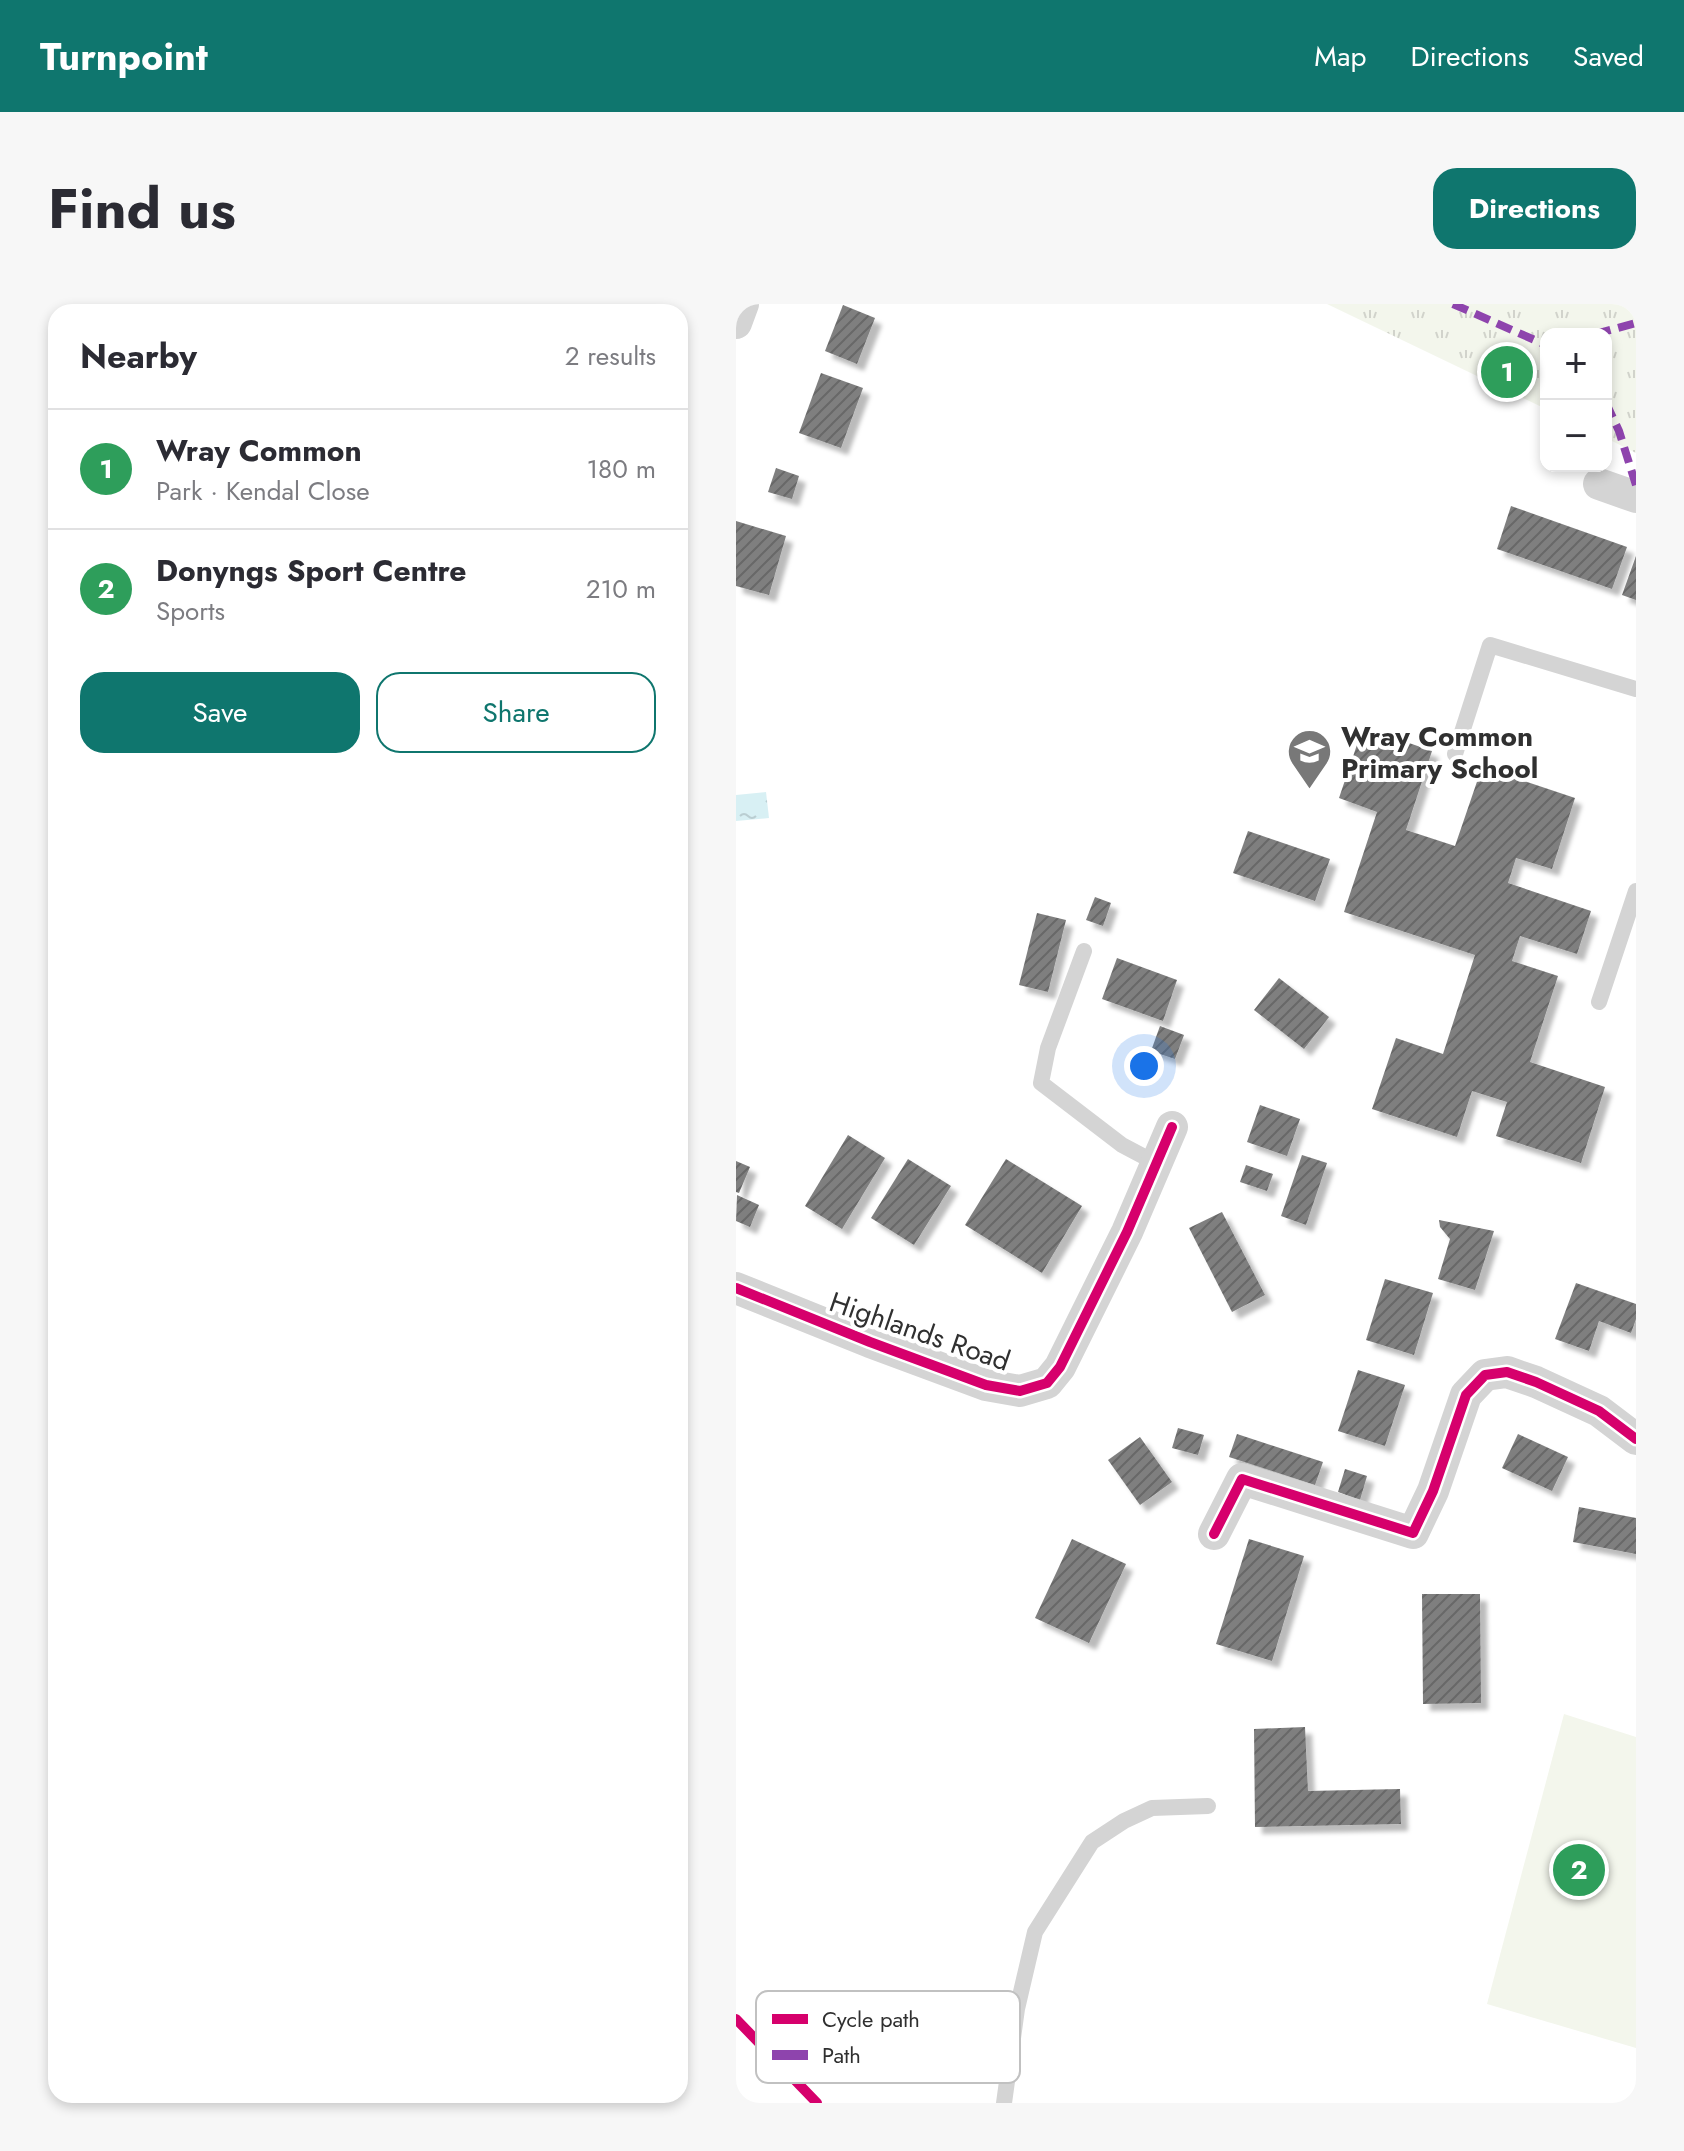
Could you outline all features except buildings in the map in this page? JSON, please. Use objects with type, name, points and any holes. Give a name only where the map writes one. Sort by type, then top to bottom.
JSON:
[{"type":"street","points":[[736,323],[743,304]]},
{"type":"street","points":[[1599,484],[1636,497]]},
{"type":"street","name":"Highlands Road","points":[[736,1288],[986,1385],[1020,1391],[1047,1383],[1060,1367],[1127,1232],[1172,1127]]},
{"type":"street","points":[[1214,1534],[1242,1479],[1413,1533],[1433,1491],[1466,1395],[1485,1375],[1507,1372],[1536,1382],[1599,1411],[1636,1439]]},
{"type":"lane","points":[[1455,754],[1490,645],[1636,689]]},
{"type":"lane","points":[[1599,1002],[1636,891]]},
{"type":"lane","points":[[1084,951],[1048,1048],[1041,1083],[1122,1145],[1156,1163]]},
{"type":"lane","points":[[1020,1996],[1035,1932],[1092,1842],[1124,1821],[1152,1808],[1208,1806]]},
{"type":"lane","points":[[1004,2103],[1007,2083]]},
{"type":"green space","points":[[1327,304],[1636,304],[1636,453],[1612,441],[1612,328],[1540,328],[1540,406]]},
{"type":"green space","points":[[1564,1714],[1636,1737],[1636,2048],[1487,2004]]},
{"type":"water","points":[[766,792],[769,818],[736,821],[736,795]]},
{"type":"marked path","points":[[1453,304],[1540,342]]},
{"type":"marked path","points":[[1612,329],[1636,323]]},
{"type":"marked path","points":[[1612,416],[1636,485]]},
{"type":"cycle path","points":[[736,1288],[986,1385],[1020,1391],[1047,1383],[1060,1367],[1127,1232],[1172,1127]]},
{"type":"cycle path","points":[[1214,1534],[1242,1479],[1413,1533],[1433,1491],[1466,1395],[1485,1375],[1507,1372],[1536,1382],[1599,1411],[1636,1439]]},
{"type":"cycle path","points":[[736,2019],[756,2040]]},
{"type":"cycle path","points":[[798,2083],[817,2103]]},
{"type":"place","name":"Wray Common","points":[[1507,372]]},
{"type":"place","name":"Wray Common Primary School","points":[[1310,791]]},
{"type":"place","name":"Donyngs Sport Centre","points":[[1579,1870]]}]
